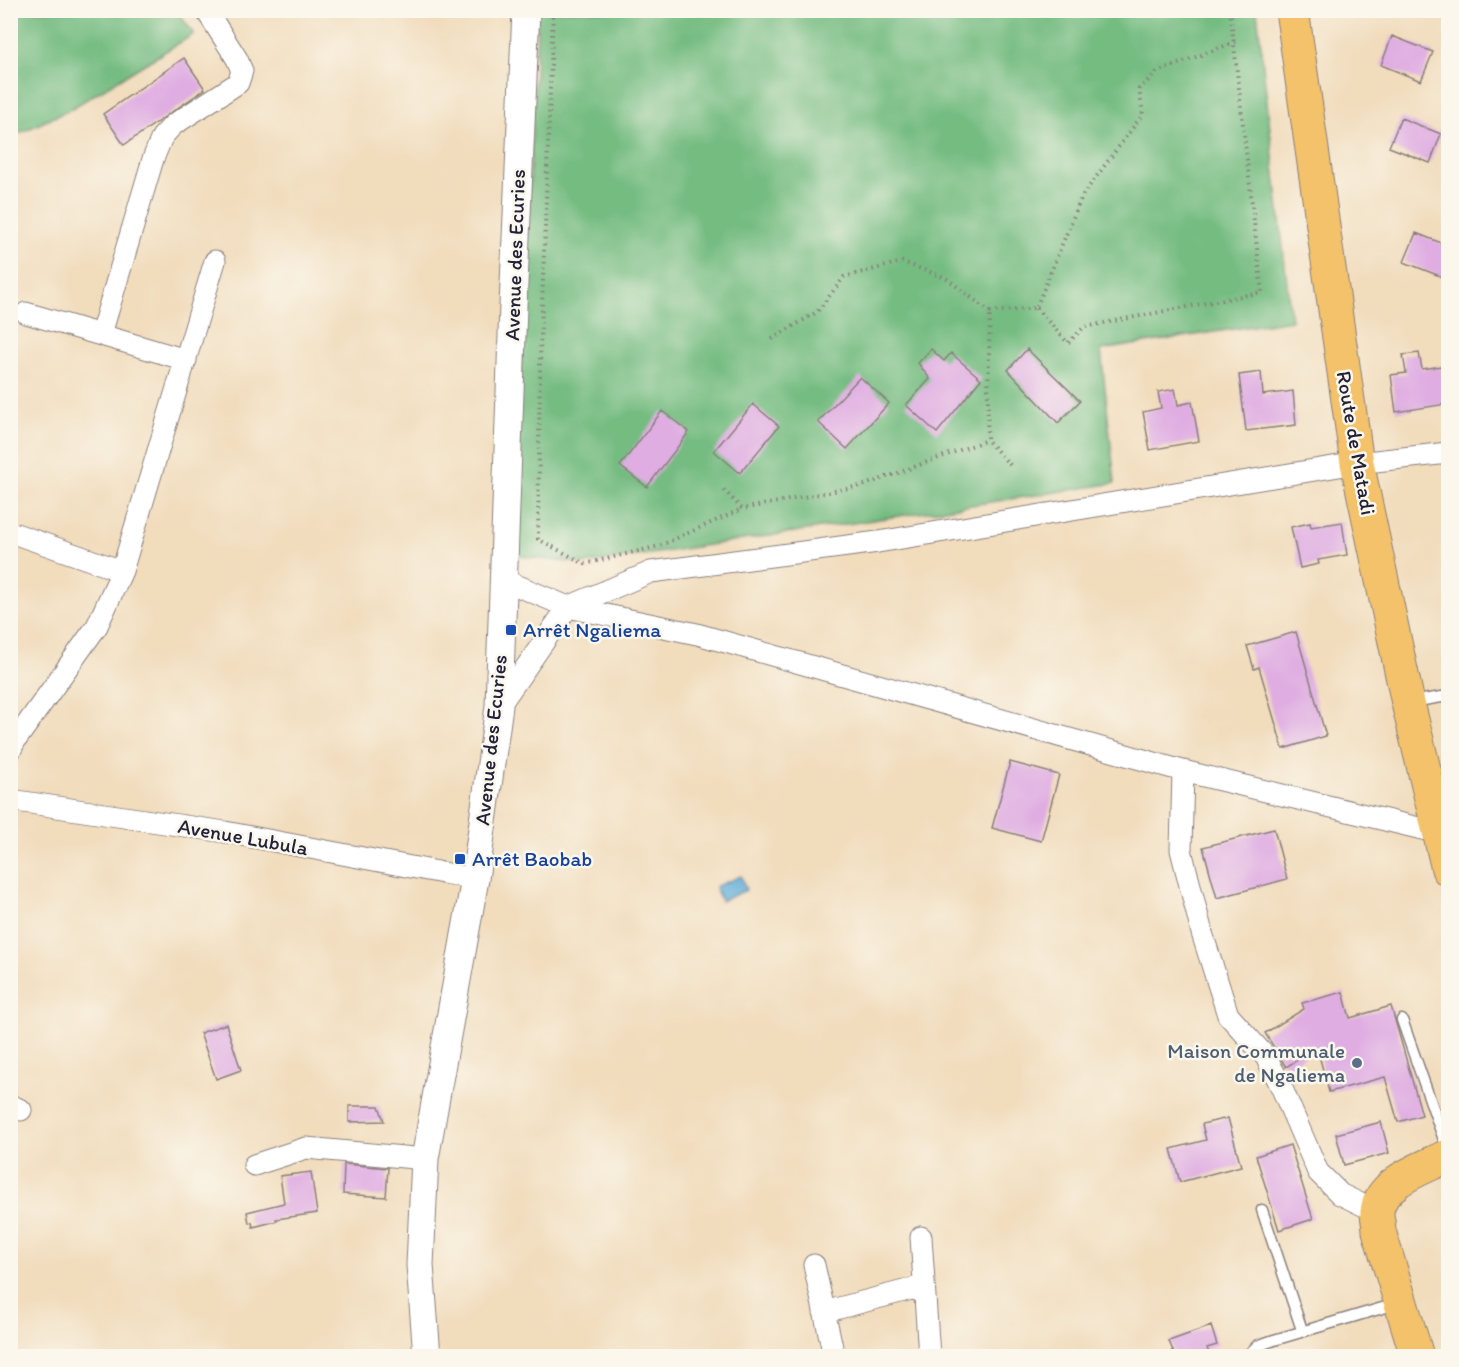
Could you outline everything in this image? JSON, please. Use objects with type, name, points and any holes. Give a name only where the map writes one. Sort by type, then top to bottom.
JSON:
[{"type":"main road","name":"Route de Matadi","points":[[1292,10],[1357,463],[1407,703],[1449,869]]},
{"type":"main road","points":[[1417,1356],[1379,1231],[1377,1212],[1383,1196],[1395,1184],[1449,1156]]},
{"type":"street","points":[[101,334],[153,159],[162,137],[173,124],[238,83],[242,71],[206,10]]},
{"type":"street","name":"Avenue des Ecuries","points":[[427,1356],[420,1264],[425,1160],[475,879],[499,706],[526,10]]},
{"type":"street","points":[[10,751],[97,626],[122,571],[215,261]]},
{"type":"street","points":[[26,312],[186,360]]},
{"type":"street","points":[[499,706],[568,607],[651,572],[878,542],[1357,463],[1449,453]]},
{"type":"street","points":[[10,532],[122,571]]},
{"type":"street","points":[[504,580],[568,607],[697,634],[1183,771],[1439,833]]},
{"type":"street","points":[[1183,771],[1181,850],[1202,933],[1228,1015],[1266,1057],[1318,1172],[1340,1194],[1377,1212]]},
{"type":"street","name":"Avenue Lubula","points":[[10,800],[225,832],[475,879]]},
{"type":"street","points":[[254,1165],[306,1148],[425,1160]]},
{"type":"street","points":[[921,1237],[929,1356]]},
{"type":"street","points":[[814,1264],[834,1356]]},
{"type":"street","points":[[824,1312],[923,1286]]},
{"type":"lane","points":[[1407,703],[1449,696]]},
{"type":"lane","points":[[1402,1020],[1449,1151]]},
{"type":"lane","points":[[1262,1210],[1302,1330]]},
{"type":"lane","points":[[1246,1356],[1257,1346],[1302,1330],[1400,1303]]},
{"type":"path","points":[[553,10],[540,359],[538,539],[585,564],[658,546],[742,509],[865,485],[987,440]]},
{"type":"path","points":[[1036,308],[1068,343],[1084,327],[1262,292],[1230,10]]},
{"type":"path","points":[[1036,308],[1082,196],[1143,114],[1139,89],[1157,72],[1235,42]]},
{"type":"path","points":[[771,339],[817,312],[844,277],[902,262],[946,278],[990,312],[1036,308]]},
{"type":"path","points":[[990,312],[987,440],[1010,465]]},
{"type":"path","points":[[724,490],[742,509]]},
{"type":"green space","points":[[10,11],[177,11],[194,34],[69,110],[11,137]]},
{"type":"green space","points":[[538,11],[1257,11],[1291,320],[1101,350],[1115,483],[585,564],[519,556],[514,491]]},
{"type":"water","points":[[741,876],[746,890],[721,901],[715,887]]},
{"type":"building","points":[[1392,36],[1433,52],[1421,81],[1381,65]]},
{"type":"building","points":[[184,58],[205,89],[124,145],[103,114]]},
{"type":"building","points":[[1401,118],[1441,134],[1430,163],[1389,147]]},
{"type":"building","points":[[1416,233],[1449,246],[1449,269],[1445,278],[1404,262]]},
{"type":"building","points":[[931,349],[944,361],[951,353],[981,379],[937,433],[906,405],[930,379],[918,363]]},
{"type":"building","points":[[1027,349],[1080,401],[1058,423],[1008,370]]},
{"type":"building","points":[[1419,353],[1422,369],[1441,366],[1447,404],[1396,412],[1391,375],[1406,373],[1403,355]]},
{"type":"building","points":[[1261,372],[1263,395],[1293,391],[1296,425],[1246,431],[1239,375]]},
{"type":"building","points":[[860,377],[889,403],[847,449],[818,422]]},
{"type":"building","points":[[1175,389],[1178,405],[1192,402],[1199,441],[1150,450],[1143,412],[1161,408],[1158,392]]},
{"type":"building","points":[[753,404],[779,426],[740,473],[714,451]]},
{"type":"building","points":[[662,411],[689,432],[647,487],[620,466]]},
{"type":"building","points":[[1342,522],[1347,555],[1318,560],[1319,564],[1300,568],[1291,527],[1310,523],[1311,527]]},
{"type":"building","points":[[1296,632],[1326,736],[1283,749],[1259,667],[1254,669],[1247,646]]},
{"type":"building","points":[[1010,762],[1059,775],[1041,841],[992,828]]},
{"type":"building","points":[[1274,829],[1287,879],[1217,898],[1203,847]]},
{"type":"building","points":[[1343,992],[1350,1018],[1391,1006],[1422,1115],[1398,1122],[1385,1077],[1329,1092],[1317,1048],[1286,1067],[1265,1033],[1304,1009],[1302,1003]]},
{"type":"building","points":[[226,1024],[241,1070],[216,1079],[200,1033]]},
{"type":"building","points":[[349,1106],[379,1106],[384,1121],[349,1122]]},
{"type":"building","points":[[1228,1118],[1241,1166],[1180,1182],[1171,1149],[1206,1140],[1202,1124]]},
{"type":"building","points":[[1381,1122],[1389,1153],[1344,1165],[1336,1134]]},
{"type":"building","points":[[1290,1145],[1313,1219],[1279,1230],[1256,1156]]},
{"type":"building","points":[[344,1164],[388,1168],[386,1197],[343,1194]]},
{"type":"building","points":[[311,1172],[317,1213],[276,1219],[277,1221],[253,1227],[252,1222],[249,1223],[247,1212],[284,1203],[280,1176]]},
{"type":"building","points":[[1211,1326],[1217,1345],[1207,1348],[1210,1356],[1175,1356],[1169,1341]]},
{"type":"place","name":"Arrêt Ngaliema","points":[[511,630]]},
{"type":"place","name":"Arrêt Baobab","points":[[460,859]]},
{"type":"place","name":"Maison Communale de Ngaliema","points":[[1357,1063]]}]
